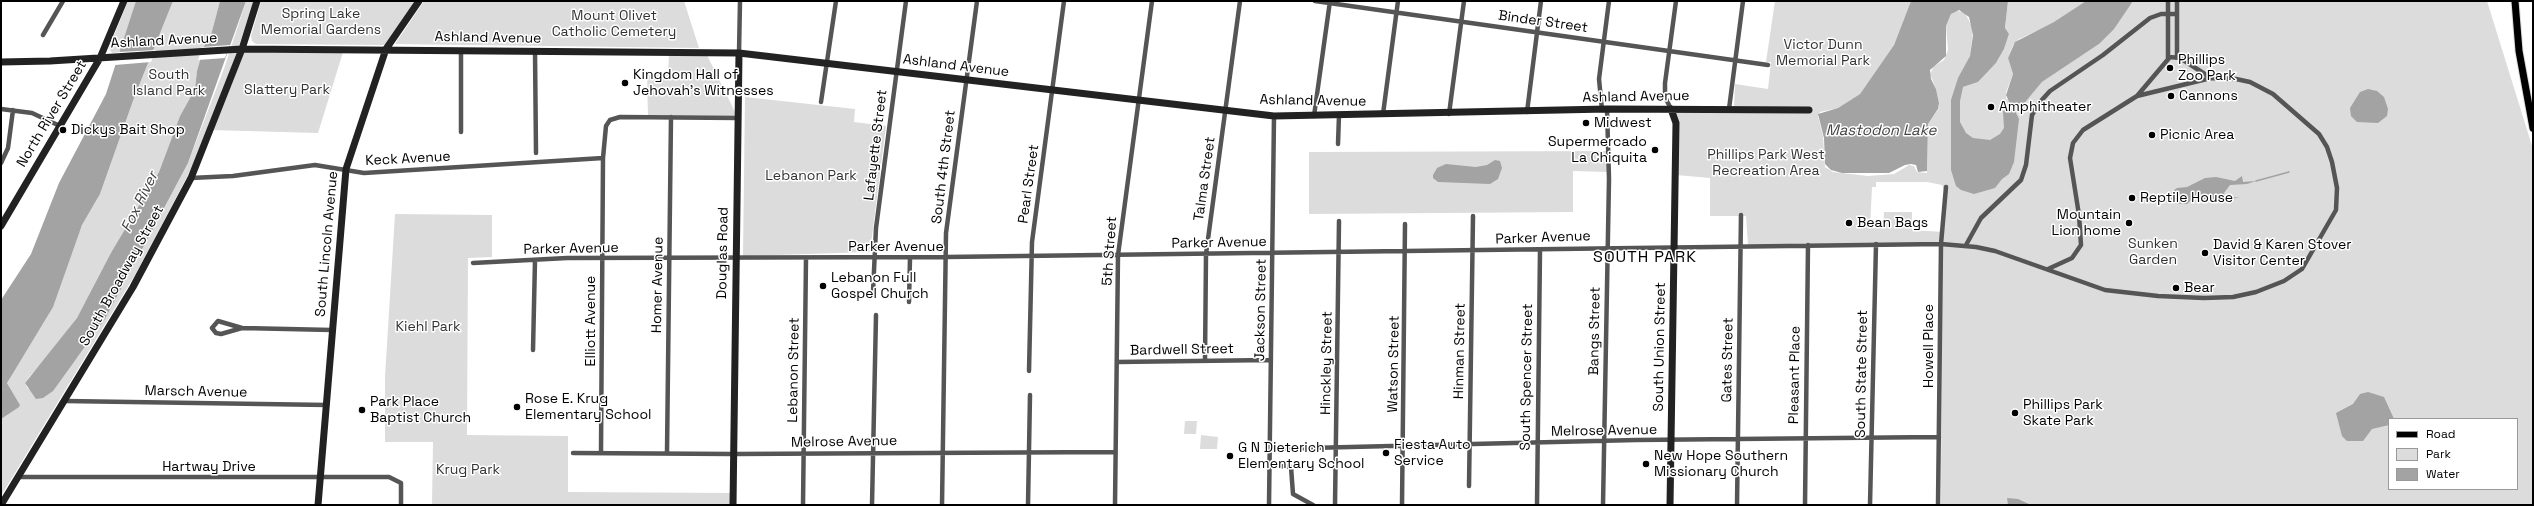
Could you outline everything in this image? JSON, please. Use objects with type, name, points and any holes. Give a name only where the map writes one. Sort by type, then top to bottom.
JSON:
[{"type":"main road","points":[[2515,1],[2519,51],[2533,128]]},
{"type":"street","points":[[43,35],[62,1]]},
{"type":"street","name":"North River Street","points":[[1,226],[100,58],[124,1]]},
{"type":"street","name":"South Broadway Street","points":[[1,505],[133,287],[191,178],[242,49],[257,1]]},
{"type":"street","name":"South Lincoln Avenue","points":[[318,505],[346,169],[386,49],[419,1]]},
{"type":"street","name":"Douglas Road","points":[[733,505],[740,1]]},
{"type":"street","points":[[822,102],[836,1]]},
{"type":"street","name":"Lafayette Street","points":[[873,292],[874,258],[906,1]]},
{"type":"street","name":"South 4th Street","points":[[942,505],[946,233],[976,1]]},
{"type":"street","name":"Pearl Street","points":[[1029,371],[1032,256],[1064,1]]},
{"type":"street","name":"5th Street","points":[[1114,505],[1118,255],[1137,100],[1152,1]]},
{"type":"street","name":"Talma Street","points":[[1205,361],[1206,254],[1240,1]]},
{"type":"street","name":"Binder Street","points":[[1315,1],[1768,65]]},
{"type":"street","points":[[1383,114],[1398,1]]},
{"type":"street","points":[[1449,114],[1464,1]]},
{"type":"street","points":[[1526,112],[1541,1]]},
{"type":"street","name":"Bangs Street","points":[[1603,505],[1608,248],[1605,110],[1599,79],[1609,1]]},
{"type":"street","name":"South Union Street","points":[[1670,505],[1676,123],[1665,97],[1669,50],[1676,1]]},
{"type":"street","points":[[1729,108],[1743,1]]},
{"type":"street","points":[[2168,1],[2168,58]]},
{"type":"street","points":[[2177,1],[2177,56]]},
{"type":"street","points":[[1314,116],[1330,2]]},
{"type":"street","points":[[1966,245],[1982,218],[2021,180],[2026,166],[2032,115],[2040,102],[2050,91],[2103,55],[2150,18],[2168,14],[2177,14]]},
{"type":"street","name":"Ashland Avenue","points":[[1,62],[100,58],[242,49],[739,53],[966,81],[1274,116],[1729,108],[1741,112],[1809,110]]},
{"type":"street","points":[[461,50],[461,132]]},
{"type":"street","points":[[535,51],[536,153]]},
{"type":"street","points":[[2137,96],[2168,58],[2177,56],[2211,78]]},
{"type":"street","points":[[2048,269],[2072,258],[2081,244],[2080,215],[2070,158],[2073,143],[2086,127],[2137,96],[2211,78]]},
{"type":"street","name":"Parker Avenue","points":[[473,263],[602,258],[910,258],[1540,250],[1675,246],[1941,244],[1966,245],[1995,251],[2048,269],[2072,280],[2105,290],[2166,297],[2233,297],[2267,289],[2288,279],[2302,269],[2336,213],[2337,188],[2327,147],[2306,120],[2273,94],[2250,82],[2236,79],[2211,78]]},
{"type":"street","points":[[1,109],[38,114],[60,126]]},
{"type":"street","points":[[1,163],[8,148],[13,110]]},
{"type":"street","points":[[1338,144],[1339,115]]},
{"type":"street","name":"Jackson Street","points":[[1269,505],[1274,116]]},
{"type":"street","name":"Elliott Avenue","points":[[602,452],[602,258],[604,129],[610,120],[620,117],[672,117]]},
{"type":"street","points":[[672,117],[738,118]]},
{"type":"street","name":"Homer Avenue","points":[[667,452],[672,117]]},
{"type":"street","name":"Keck Avenue","points":[[191,178],[233,176],[315,165],[364,173],[603,158]]},
{"type":"street","name":"Howell Place","points":[[1938,505],[1941,244],[1946,187]]},
{"type":"street","name":"Gates Street","points":[[1737,505],[1741,214]]},
{"type":"street","name":"Hinman Street","points":[[1469,486],[1473,216]]},
{"type":"street","name":"Hinckley Street","points":[[1335,505],[1339,221]]},
{"type":"street","name":"Watson Street","points":[[1402,505],[1405,224]]},
{"type":"street","name":"South State Street","points":[[1870,505],[1876,244]]},
{"type":"street","name":"Pleasant Place","points":[[1804,505],[1808,245]]},
{"type":"street","name":"South Spencer Street","points":[[1536,505],[1540,250]]},
{"type":"street","name":"Lebanon Street","points":[[803,505],[806,258]]},
{"type":"street","points":[[909,302],[910,258]]},
{"type":"street","points":[[533,350],[535,260]]},
{"type":"street","points":[[872,505],[876,315]]},
{"type":"street","points":[[242,328],[221,334],[216,333],[212,328],[216,322],[221,321],[242,328],[332,330]]},
{"type":"street","name":"Bardwell Street","points":[[1117,362],[1271,360]]},
{"type":"street","points":[[1028,505],[1030,395]]},
{"type":"street","name":"Marsch Avenue","points":[[65,401],[327,405]]},
{"type":"street","name":"Melrose Avenue","points":[[1270,449],[1469,444],[1939,437]]},
{"type":"street","name":"Melrose Avenue","points":[[573,452],[733,454],[1115,452]]},
{"type":"street","points":[[1269,465],[1291,467],[1293,494],[1313,505]]},
{"type":"street","name":"Hartway Drive","points":[[19,477],[389,477],[398,480],[402,489],[402,505]]},
{"type":"green space","points":[[128,1],[136,1],[129,27],[121,52],[112,53],[109,48]]},
{"type":"green space","name":"South Island Park","points":[[173,1],[220,1],[211,35],[204,46],[197,71],[195,89],[180,116],[159,172],[112,251],[94,290],[77,318],[52,352],[25,383],[28,389],[77,358],[105,319],[188,163],[225,66],[246,1],[254,1],[227,81],[198,156],[135,275],[1,496],[1,419],[20,405],[7,383],[72,251],[82,225],[100,194],[134,98]]},
{"type":"green space","name":"Spring Lake Memorial Gardens","points":[[261,1],[415,1],[386,45],[256,44],[252,41],[251,36]]},
{"type":"green space","name":"Mount Olivet Catholic Cemetery","points":[[424,1],[684,1],[699,48],[395,44]]},
{"type":"green space","points":[[1775,1],[1911,1],[1894,45],[1860,94],[1838,108],[1820,112],[1818,116],[1823,136],[1825,167],[1833,172],[1868,176],[1894,174],[1909,165],[1914,166],[1917,172],[1927,173],[1928,124],[1938,110],[1939,103],[1936,89],[1930,74],[1934,66],[1944,60],[1948,50],[1946,26],[1951,14],[1955,10],[1965,13],[1973,29],[1970,56],[1956,85],[1963,87],[1978,82],[1996,63],[2004,49],[2009,34],[2005,29],[2008,1],[2086,1],[2054,23],[2019,39],[2013,45],[2008,58],[2013,74],[2006,92],[2006,98],[2017,108],[2022,106],[2042,82],[2099,44],[2133,1],[2487,1],[2533,149],[2533,505],[1941,505],[1942,243],[1748,245],[1746,216],[1710,216],[1710,178],[1676,175],[1676,123],[1671,109],[1734,107],[1735,84],[1768,89],[1771,62],[1766,62]],"holes":[[[1876,182],[1927,182],[1942,185],[1947,196],[1943,232],[1912,230],[1912,212],[1884,212],[1883,228],[1870,228],[1872,187],[1876,187]]]},
{"type":"green space","name":"Slattery Park","points":[[242,49],[344,49],[318,133],[210,130]]},
{"type":"green space","points":[[669,53],[706,53],[738,118],[648,117],[647,75],[668,75]]},
{"type":"green space","name":"Lebanon Park","points":[[745,97],[855,109],[854,122],[886,126],[870,252],[743,256]]},
{"type":"green space","points":[[1609,151],[1610,172],[1573,171],[1573,212],[1309,214],[1309,152]]},
{"type":"green space","points":[[395,214],[492,215],[492,257],[468,258],[467,435],[568,436],[568,492],[733,493],[733,505],[432,505],[433,442],[385,442],[385,377]]},
{"type":"green space","points":[[1185,421],[1197,421],[1196,434],[1184,434]]},
{"type":"green space","points":[[1201,435],[1218,437],[1217,449],[1200,449]]},
{"type":"water","points":[[136,1],[173,1],[134,98],[100,194],[82,225],[53,307],[7,383],[20,405],[1,419],[1,300],[31,254],[59,183],[106,94]]},
{"type":"water","points":[[220,1],[246,1],[188,163],[105,319],[53,391],[43,398],[36,399],[25,383],[77,318],[112,251],[159,172],[180,116],[195,89],[197,71],[204,46],[211,35]]},
{"type":"water","name":"Mastodon Lake","points":[[1911,1],[2008,1],[2005,28],[2009,34],[2004,49],[1996,63],[1978,82],[1963,87],[1960,101],[1960,122],[1966,133],[1973,138],[1990,140],[2000,134],[2004,128],[2003,111],[2012,108],[2006,95],[2013,74],[2008,58],[2015,42],[2054,22],[2086,1],[2133,1],[2114,29],[2099,44],[2042,82],[2022,106],[2017,108],[2016,113],[2019,119],[2014,162],[2009,174],[2002,179],[1995,188],[1974,194],[1961,190],[1956,186],[1951,170],[1951,100],[1958,78],[1970,56],[1973,35],[1969,17],[1959,10],[1951,14],[1946,26],[1946,56],[1930,70],[1931,79],[1936,89],[1939,103],[1938,109],[1928,124],[1927,171],[1918,172],[1916,165],[1911,164],[1905,165],[1889,173],[1842,173],[1831,170],[1825,164],[1824,138],[1818,114],[1838,108],[1860,94],[1894,45]]},
{"type":"water","points":[[2368,89],[2377,91],[2384,97],[2388,109],[2387,116],[2378,123],[2357,122],[2351,116],[2350,108],[2360,92]]},
{"type":"water","points":[[1495,160],[1500,161],[1502,168],[1498,179],[1490,184],[1438,182],[1433,178],[1437,168],[1446,164],[1476,167],[1487,165]]},
{"type":"water","points":[[2242,176],[2243,182],[2256,181],[2247,184],[2230,185],[2224,193],[2225,196],[2240,198],[2214,199],[2210,201],[2196,196],[2187,204],[2168,203],[2169,194],[2177,188],[2187,187],[2205,178],[2216,177],[2235,181]]},
{"type":"water","points":[[2368,392],[2384,397],[2394,418],[2388,418],[2388,425],[2372,429],[2363,441],[2347,441],[2342,436],[2336,413],[2353,404],[2360,394]]},
{"type":"water","points":[[2007,498],[2018,499],[2031,505],[2008,505]]},
{"type":"pier","points":[[230,45],[225,58],[198,60],[202,47]]},
{"type":"pier","points":[[156,50],[151,62],[115,65],[119,52]]},
{"type":"waterway","points":[[2256,181],[2289,172]]},
{"type":"place","name":"Phillips Zoo Park","points":[[2170,68]]},
{"type":"place","name":"Kingdom Hall of Jehovah's Witnesses","points":[[625,83]]},
{"type":"place","name":"Cannons","points":[[2171,96]]},
{"type":"place","name":"Amphitheater","points":[[1991,107]]},
{"type":"place","name":"Midwest","points":[[1586,123]]},
{"type":"place","name":"Dickys Bait Shop","points":[[63,130]]},
{"type":"place","name":"Picnic Area","points":[[2152,135]]},
{"type":"place","name":"Supermercado La Chiquita","points":[[1655,150]]},
{"type":"place","name":"Reptile House","points":[[2132,198]]},
{"type":"place","name":"Bean Bags","points":[[1849,223]]},
{"type":"place","name":"Mountain Lion home","points":[[2129,223]]},
{"type":"place","name":"David & Karen Stover Visitor Center","points":[[2205,253]]},
{"type":"place","name":"Lebanon Full Gospel Church","points":[[823,286]]},
{"type":"place","name":"Bear","points":[[2176,288]]},
{"type":"place","name":"Rose E. Krug Elementary School","points":[[517,407]]},
{"type":"place","name":"Park Place Baptist Church","points":[[362,410]]},
{"type":"place","name":"Phillips Park Skate Park","points":[[2015,413]]},
{"type":"place","name":"Fiesta Auto Service","points":[[1386,453]]},
{"type":"place","name":"G N Dieterich Elementary School","points":[[1230,456]]},
{"type":"place","name":"New Hope Southern Missionary Church","points":[[1646,464]]},
{"type":"district","name":"SOUTH PARK","points":[[1645,258]]},
{"type":"park label","name":"Victor Dunn Memorial Park","points":[[1823,54]]},
{"type":"park label","name":"Phillips Park West Recreation Area","points":[[1766,164]]},
{"type":"park label","name":"Sunken Garden","points":[[2153,252]]},
{"type":"park label","name":"Kiehl Park","points":[[428,327]]},
{"type":"park label","name":"Krug Park","points":[[468,470]]},
{"type":"water label","name":"Fox River","points":[[140,202]]}]
